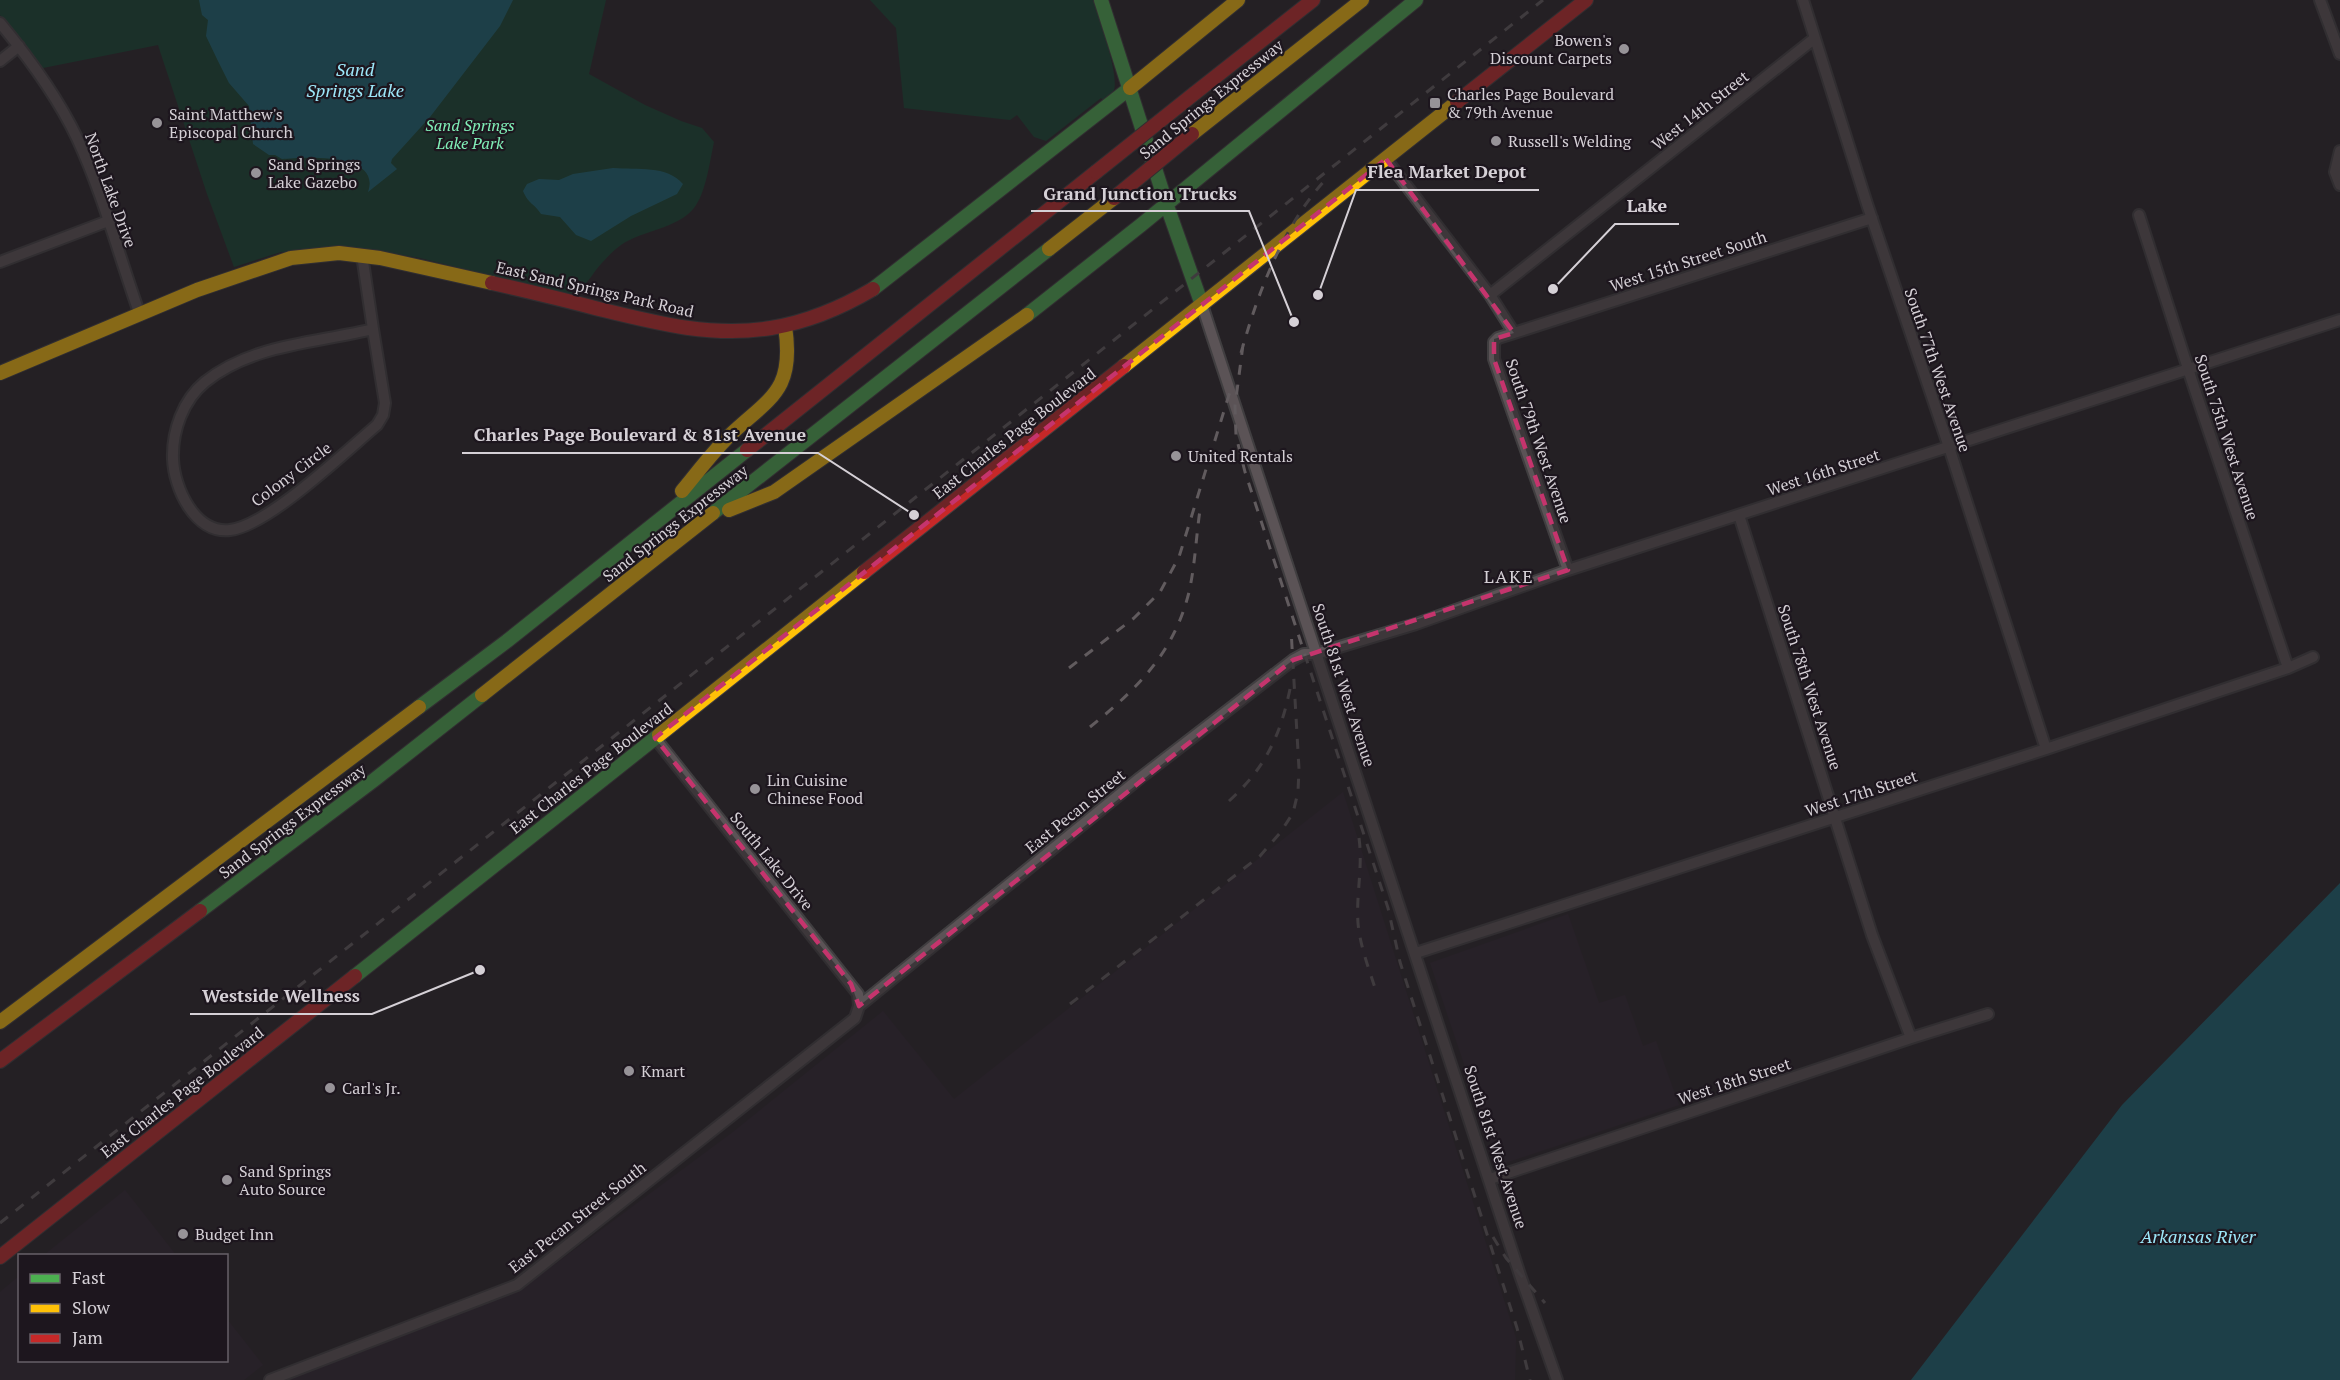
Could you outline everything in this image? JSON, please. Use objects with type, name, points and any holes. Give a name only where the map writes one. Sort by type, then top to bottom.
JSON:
[{"type":"main road","name":"South 81st West Avenue","points":[[1101,0],[1202,306]]},
{"type":"main road","name":"East Sand Springs Park Road","points":[[0,373],[197,290],[291,258],[316,254],[362,255],[435,269],[678,327],[725,331],[785,326],[824,314],[877,287],[1238,0]]},
{"type":"main road","name":"Sand Springs Expressway","points":[[0,1022],[507,641],[1313,0]]},
{"type":"main road","name":"Sand Springs Expressway","points":[[0,1061],[374,780],[708,519],[1362,0]]},
{"type":"main road","points":[[708,519],[774,492],[1006,331],[1346,59],[1416,0]]},
{"type":"main road","name":"East Charles Page Boulevard","points":[[0,1257],[1586,0]]},
{"type":"main road","points":[[650,528],[726,440],[780,389],[789,364],[790,348],[785,326]]},
{"type":"street","name":"South 77th West Avenue","points":[[1803,0],[2046,749]]},
{"type":"street","points":[[2320,0],[2340,54]]},
{"type":"street","name":"North Lake Drive","points":[[0,23],[50,91],[76,136],[140,315]]},
{"type":"street","name":"West 14th Street","points":[[1490,295],[1815,38]]},
{"type":"street","points":[[0,61],[19,46]]},
{"type":"street","points":[[2340,151],[2335,172],[2340,185]]},
{"type":"street","name":"South 79th West Avenue","points":[[1386,159],[1490,295],[1514,333],[1498,338],[1494,342],[1494,359],[1568,570]]},
{"type":"street","name":"South 75th West Avenue","points":[[2139,215],[2288,668]]},
{"type":"street","name":"West 15th Street South","points":[[1514,333],[1872,218]]},
{"type":"street","points":[[0,262],[108,221]]},
{"type":"street","name":"Colony Circle","points":[[362,255],[385,403],[383,415],[376,425],[306,486],[249,524],[230,530],[208,526],[199,519],[183,493],[175,474],[173,459],[179,421],[190,397],[219,372],[257,355],[373,328]]},
{"type":"street","name":"South 81st West Avenue","points":[[1202,306],[1520,1275],[1557,1380]]},
{"type":"street","name":"West 16th Street","points":[[1316,654],[1416,624],[1568,570],[2340,320]]},
{"type":"street","name":"South 78th West Avenue","points":[[1739,515],[1872,935],[1911,1038]]},
{"type":"street","name":"East Pecan Street","points":[[859,1006],[1149,770],[1293,660],[1304,654],[1316,654]]},
{"type":"street","name":"West 17th Street","points":[[1416,953],[2046,749],[2288,668],[2313,657]]},
{"type":"street","name":"South Lake Drive","points":[[655,738],[851,984],[858,994],[859,1006]]},
{"type":"street","name":"East Pecan Street South","points":[[270,1380],[517,1285],[855,1018],[859,1006]]},
{"type":"street","name":"West 18th Street","points":[[1490,1179],[1988,1014]]},
{"type":"highlighted area","points":[[1386,159],[1514,333],[1494,339],[1494,359],[1568,570],[1293,660],[859,1006],[851,984],[655,738]]},
{"type":"shaded area","points":[[1343,792],[1516,1338],[1515,1380],[286,1380],[520,1290],[733,1132],[883,1011],[954,1099]]},
{"type":"shaded area","points":[[1568,914],[1599,1003],[1625,995],[1643,1046],[1656,1041],[1679,1105],[1505,1163],[1496,1159],[1430,963]]},
{"type":"shaded area","points":[[125,1190],[175,1254],[45,1254]]},
{"type":"shaded area","points":[[18,1277],[18,1362],[228,1362],[228,1320],[263,1365],[244,1380],[0,1380],[0,1292]]},
{"type":"green space","name":"Sand Springs Lake Park","points":[[0,0],[606,0],[589,74],[645,105],[702,128],[714,142],[707,176],[698,202],[687,215],[679,221],[621,245],[613,251],[586,284],[571,293],[564,294],[420,258],[367,249],[281,252],[234,267],[207,194],[158,45],[43,68],[0,15]]},
{"type":"green space","points":[[870,0],[1093,0],[1111,59],[1114,90],[1104,101],[1101,98],[1046,141],[1034,137],[1017,115],[1010,120],[904,108],[896,28]]},
{"type":"water","name":"Sand Springs Lake","points":[[199,0],[513,0],[500,26],[430,117],[392,159],[391,163],[397,169],[368,192],[369,179],[364,170],[353,163],[323,158],[282,159],[269,155],[253,144],[249,106],[229,83],[206,36],[208,20],[202,15]]},
{"type":"water","points":[[613,168],[660,171],[669,174],[683,184],[677,194],[631,216],[591,241],[576,235],[560,217],[541,214],[523,191],[527,184],[539,179],[559,180],[573,174]]},
{"type":"water","name":"Arkansas River","points":[[2340,883],[2340,1380],[1911,1380],[2122,1105]]},
{"type":"railway","points":[[0,1223],[1543,0]]},
{"type":"railway","points":[[1241,353],[1255,307],[1274,261],[1297,217],[1326,179]]},
{"type":"railway","points":[[1243,345],[1235,406],[1236,436],[1245,472],[1388,908],[1400,962],[1517,1328],[1530,1380]]},
{"type":"railway","points":[[1069,668],[1134,618],[1160,592],[1179,557],[1232,385]]},
{"type":"railway","points":[[1090,727],[1138,684],[1152,668],[1174,633],[1189,592],[1200,510]]},
{"type":"railway","points":[[1070,1004],[1260,856],[1280,833],[1293,813],[1298,792],[1299,769],[1291,629]]},
{"type":"railway","points":[[1229,801],[1242,789],[1269,751],[1276,737],[1290,689]]},
{"type":"railway","points":[[1359,838],[1358,923],[1363,949],[1376,991]]},
{"type":"railway","points":[[1493,1237],[1506,1258],[1545,1303]]},
{"type":"traffic: fast","points":[[1101,0],[1166,203],[1202,305]]},
{"type":"traffic: fast","points":[[1027,315],[1416,0]]},
{"type":"traffic: fast","points":[[873,289],[1130,88]]},
{"type":"traffic: fast","points":[[713,513],[1049,249]]},
{"type":"traffic: fast","points":[[419,707],[507,641],[747,450]]},
{"type":"traffic: fast","points":[[200,911],[374,780],[482,695]]},
{"type":"traffic: fast","points":[[355,976],[659,735]]},
{"type":"traffic: slow","points":[[1130,88],[1238,0]]},
{"type":"traffic: slow","points":[[1192,134],[1362,0]]},
{"type":"traffic: slow","points":[[1124,366],[1457,102]]},
{"type":"traffic: slow","points":[[1049,249],[1114,198]]},
{"type":"traffic: slow","points":[[0,373],[197,290],[291,258],[339,253],[380,258],[492,283]]},
{"type":"traffic: slow","points":[[729,510],[774,492],[1027,315]]},
{"type":"traffic: slow","points":[[682,491],[722,443],[776,391],[786,366],[785,326]]},
{"type":"traffic: slow","points":[[482,695],[713,513]]},
{"type":"traffic: slow","points":[[659,735],[864,572]]},
{"type":"traffic: slow","points":[[0,1022],[419,707]]},
{"type":"traffic: jam","points":[[1195,93],[1313,0]]},
{"type":"traffic: jam","points":[[1457,102],[1586,0]]},
{"type":"traffic: jam","points":[[1096,172],[1195,93]]},
{"type":"traffic: jam","points":[[1114,198],[1192,134]]},
{"type":"traffic: jam","points":[[747,450],[1096,172]]},
{"type":"traffic: jam","points":[[492,283],[660,323],[726,331],[749,331],[798,322],[836,308],[873,289]]},
{"type":"traffic: jam","points":[[864,572],[1124,366]]},
{"type":"traffic: jam","points":[[0,1061],[200,911]]},
{"type":"traffic: jam","points":[[0,1257],[355,976]]},
{"type":"place","name":"Bowen's Discount Carpets","points":[[1624,49]]},
{"type":"place","name":"Charles Page Boulevard & 79th Avenue","points":[[1435,103]]},
{"type":"place","name":"Saint Matthew's Episcopal Church","points":[[157,123]]},
{"type":"place","name":"Russell's Welding","points":[[1496,141]]},
{"type":"place","name":"Sand Springs Lake Gazebo","points":[[256,173]]},
{"type":"place","name":"Lake","points":[[1553,289]]},
{"type":"place","name":"Flea Market Depot","points":[[1318,295]]},
{"type":"place","name":"Grand Junction Trucks","points":[[1294,322]]},
{"type":"place","name":"United Rentals","points":[[1176,456]]},
{"type":"place","name":"Charles Page Boulevard & 81st Avenue","points":[[914,515]]},
{"type":"place","name":"Lin Cuisine Chinese Food","points":[[755,789]]},
{"type":"place","name":"Westside Wellness","points":[[480,970]]},
{"type":"place","name":"Kmart","points":[[629,1071]]},
{"type":"place","name":"Carl's Jr.","points":[[330,1088]]},
{"type":"place","name":"Sand Springs Auto Source","points":[[227,1180]]},
{"type":"place","name":"Budget Inn","points":[[183,1234]]},
{"type":"district","name":"LAKE","points":[[1509,577]]}]
